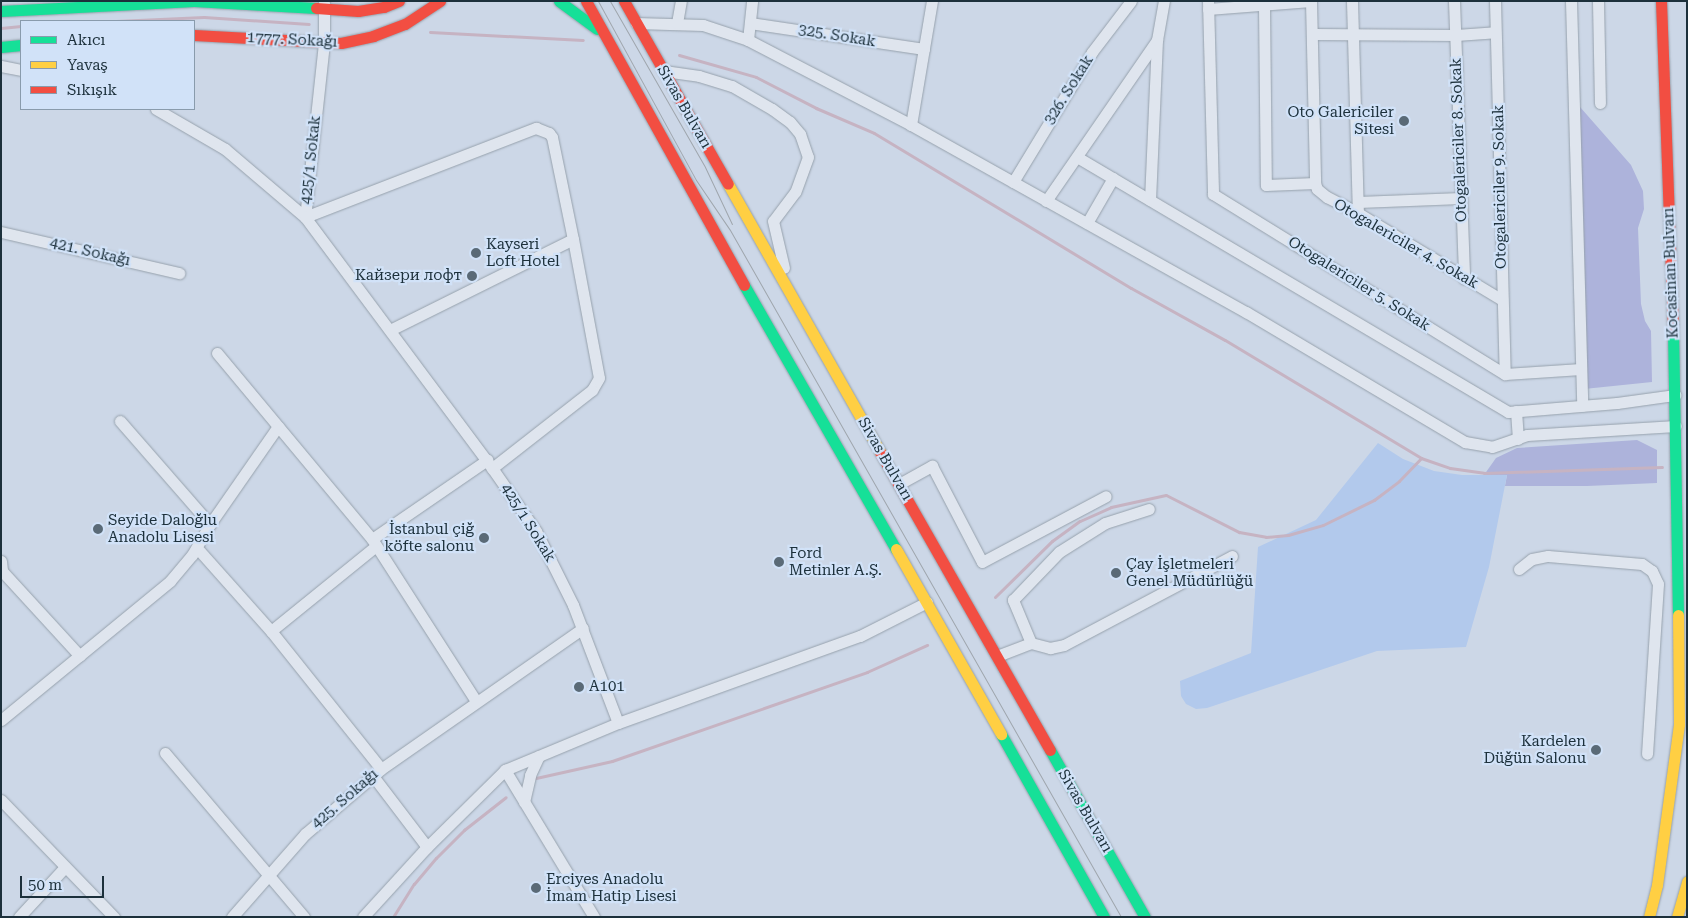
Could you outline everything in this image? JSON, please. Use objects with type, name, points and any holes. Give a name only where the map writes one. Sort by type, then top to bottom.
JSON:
[{"type":"main road","points":[[1,11],[194,2],[324,5],[358,11],[384,7],[399,1]]},
{"type":"main road","name":"1777. Sokağı","points":[[195,35],[341,44],[389,30],[416,18],[440,1]]},
{"type":"main road","points":[[559,1],[605,36]]},
{"type":"main road","points":[[586,1],[648,110],[706,219],[927,602],[1104,917]]},
{"type":"main road","name":"Sivas Bulvarı","points":[[624,1],[1145,917]]},
{"type":"main road","name":"Kocasinan Bulvarı","points":[[1661,1],[1681,394],[1678,593],[1680,724]]},
{"type":"main road","points":[[1,47],[20,46]]},
{"type":"main road","points":[[1643,891],[1680,724]]},
{"type":"main road","points":[[1650,917],[1657,885],[1680,724]]},
{"type":"main road","points":[[1677,917],[1687,881]]},
{"type":"street","points":[[677,23],[680,1]]},
{"type":"street","points":[[748,40],[752,1]]},
{"type":"street","points":[[911,125],[932,1]]},
{"type":"street","name":"326. Sokak","points":[[1012,182],[1092,52],[1131,1]]},
{"type":"street","points":[[1150,200],[1157,40],[1164,1]]},
{"type":"street","points":[[1208,5],[1311,1],[1314,183],[1266,185],[1267,4]]},
{"type":"street","points":[[1352,1],[1358,207],[1461,198]]},
{"type":"street","name":"Otogalericiler 8. Sokak","points":[[1454,1],[1464,279]]},
{"type":"street","name":"Otogalericiler 9. Sokak","points":[[1495,1],[1505,374]]},
{"type":"street","points":[[1571,1],[1582,406]]},
{"type":"street","points":[[1598,1],[1600,103]]},
{"type":"street","name":"425/1 Sokak","points":[[324,5],[324,43],[305,217],[489,464],[544,546],[563,582],[583,628],[618,723]]},
{"type":"street","name":"Otogalericiler 5. Sokak","points":[[1208,5],[1213,194],[1505,374]]},
{"type":"street","points":[[636,23],[677,23],[716,28],[748,40],[911,125],[1246,312],[1466,442],[1492,447],[1527,435],[1681,426]]},
{"type":"street","name":"325. Sokak","points":[[750,23],[924,49]]},
{"type":"street","points":[[1312,34],[1456,35],[1496,32]]},
{"type":"street","points":[[1046,201],[1157,40]]},
{"type":"street","points":[[1,66],[20,70]]},
{"type":"street","points":[[664,71],[708,78],[747,94],[790,122],[800,134],[808,156],[795,192],[773,220],[788,289]]},
{"type":"street","points":[[158,110],[225,149],[305,217],[536,128],[541,128],[552,137],[573,239],[598,373],[598,383],[592,390],[489,464],[374,543],[271,631]]},
{"type":"street","points":[[1077,157],[1508,412],[1582,406],[1681,394]]},
{"type":"street","points":[[1087,223],[1113,178]]},
{"type":"street","name":"Otogalericiler 4. Sokak","points":[[1314,183],[1327,198],[1358,207],[1464,279],[1502,300]]},
{"type":"street","name":"421. Sokağı","points":[[1,232],[179,273]]},
{"type":"street","points":[[390,330],[573,239]]},
{"type":"street","points":[[217,353],[374,543],[476,701]]},
{"type":"street","points":[[1505,374],[1581,368]]},
{"type":"street","points":[[1516,411],[1518,439]]},
{"type":"street","points":[[120,421],[210,524]]},
{"type":"street","points":[[1,720],[158,592],[182,569],[197,548],[210,524],[278,426]]},
{"type":"street","points":[[899,484],[932,466],[982,562],[1106,496]]},
{"type":"street","points":[[1031,643],[1013,600],[1059,552],[1074,541],[1105,523],[1149,508]]},
{"type":"street","points":[[197,548],[271,631],[377,772],[427,847]]},
{"type":"street","points":[[997,656],[1031,643],[1050,648],[1064,645],[1232,556]]},
{"type":"street","points":[[1519,569],[1532,559],[1548,556],[1642,564],[1652,571],[1657,579],[1657,600],[1647,754]]},
{"type":"street","points":[[1,561],[2,571],[80,656]]},
{"type":"street","points":[[1657,600],[1678,593]]},
{"type":"street","points":[[363,917],[427,847],[505,770],[618,723],[860,636],[927,602]]},
{"type":"street","name":"425. Sokağı","points":[[232,917],[305,834],[377,772],[583,628]]},
{"type":"street","points":[[165,752],[304,917]]},
{"type":"street","points":[[524,802],[530,775],[539,756]]},
{"type":"street","points":[[505,770],[594,917]]},
{"type":"street","points":[[1,800],[114,917]]},
{"type":"street","points":[[19,917],[65,867]]},
{"type":"shaded area","points":[[1573,99],[1631,165],[1643,191],[1644,209],[1638,228],[1641,304],[1645,321],[1651,331],[1652,382],[1584,389]]},
{"type":"shaded area","points":[[1637,440],[1657,450],[1657,483],[1587,486],[1505,486],[1507,475],[1484,475],[1496,458],[1517,448]]},
{"type":"sand","points":[[1378,443],[1403,459],[1434,471],[1462,475],[1507,475],[1489,567],[1466,647],[1377,651],[1207,708],[1196,709],[1186,704],[1181,696],[1180,681],[1251,653],[1258,547],[1316,520]]},
{"type":"waterway","points":[[138,20],[204,17],[309,24]]},
{"type":"waterway","points":[[1,28],[20,26]]},
{"type":"waterway","points":[[430,32],[583,40]]},
{"type":"waterway","points":[[679,55],[756,77],[816,108],[874,133],[1131,288],[1225,340],[1421,458],[1450,468],[1484,473],[1662,467]]},
{"type":"waterway","points":[[995,597],[1052,541],[1080,521],[1111,507],[1166,495],[1239,532],[1266,537],[1288,535],[1323,525],[1374,500],[1399,481],[1421,458]]},
{"type":"waterway","points":[[536,778],[612,761],[867,672],[927,645]]},
{"type":"waterway","points":[[393,917],[414,884],[436,858],[464,830],[506,797]]},
{"type":"tram line","points":[[598,1],[696,180],[730,230],[1121,917]]},
{"type":"tram line","points":[[610,1],[705,167],[732,224]]},
{"type":"traffic: fast","points":[[1,11],[194,1],[316,8]]},
{"type":"traffic: fast","points":[[559,1],[597,29]]},
{"type":"traffic: fast","points":[[1,47],[20,45]]},
{"type":"traffic: fast","points":[[744,285],[896,549]]},
{"type":"traffic: fast","points":[[1673,329],[1678,615]]},
{"type":"traffic: fast","points":[[1001,734],[1104,917]]},
{"type":"traffic: fast","points":[[1050,750],[1145,917]]},
{"type":"traffic: slow","points":[[728,184],[880,452]]},
{"type":"traffic: slow","points":[[896,549],[1001,734]]},
{"type":"traffic: slow","points":[[1649,917],[1657,885],[1679,724],[1678,615]]},
{"type":"traffic: slow","points":[[1677,917],[1687,881]]},
{"type":"traffic: jam","points":[[316,8],[358,11],[384,7],[399,1]]},
{"type":"traffic: jam","points":[[195,35],[341,43],[373,36],[405,24],[440,1]]},
{"type":"traffic: jam","points":[[586,1],[744,285]]},
{"type":"traffic: jam","points":[[624,1],[728,184]]},
{"type":"traffic: jam","points":[[1661,1],[1673,329]]},
{"type":"traffic: jam","points":[[880,452],[1050,750]]},
{"type":"place","name":"Oto Galericiler Sitesi","points":[[1404,121]]},
{"type":"place","name":"Kayseri Loft Hotel","points":[[476,253]]},
{"type":"place","name":"Кайзери лофт","points":[[472,276]]},
{"type":"place","name":"Seyide Daloğlu Anadolu Lisesi","points":[[98,529]]},
{"type":"place","name":"İstanbul çiğ köfte salonu","points":[[484,538]]},
{"type":"place","name":"Ford Metinler A.Ş.","points":[[779,562]]},
{"type":"place","name":"Çay İşletmeleri Genel Müdürlüğü","points":[[1116,573]]},
{"type":"place","name":"A101","points":[[579,687]]},
{"type":"place","name":"Kardelen Düğün Salonu","points":[[1596,750]]},
{"type":"place","name":"Erciyes Anadolu İmam Hatip Lisesi","points":[[536,888]]}]
